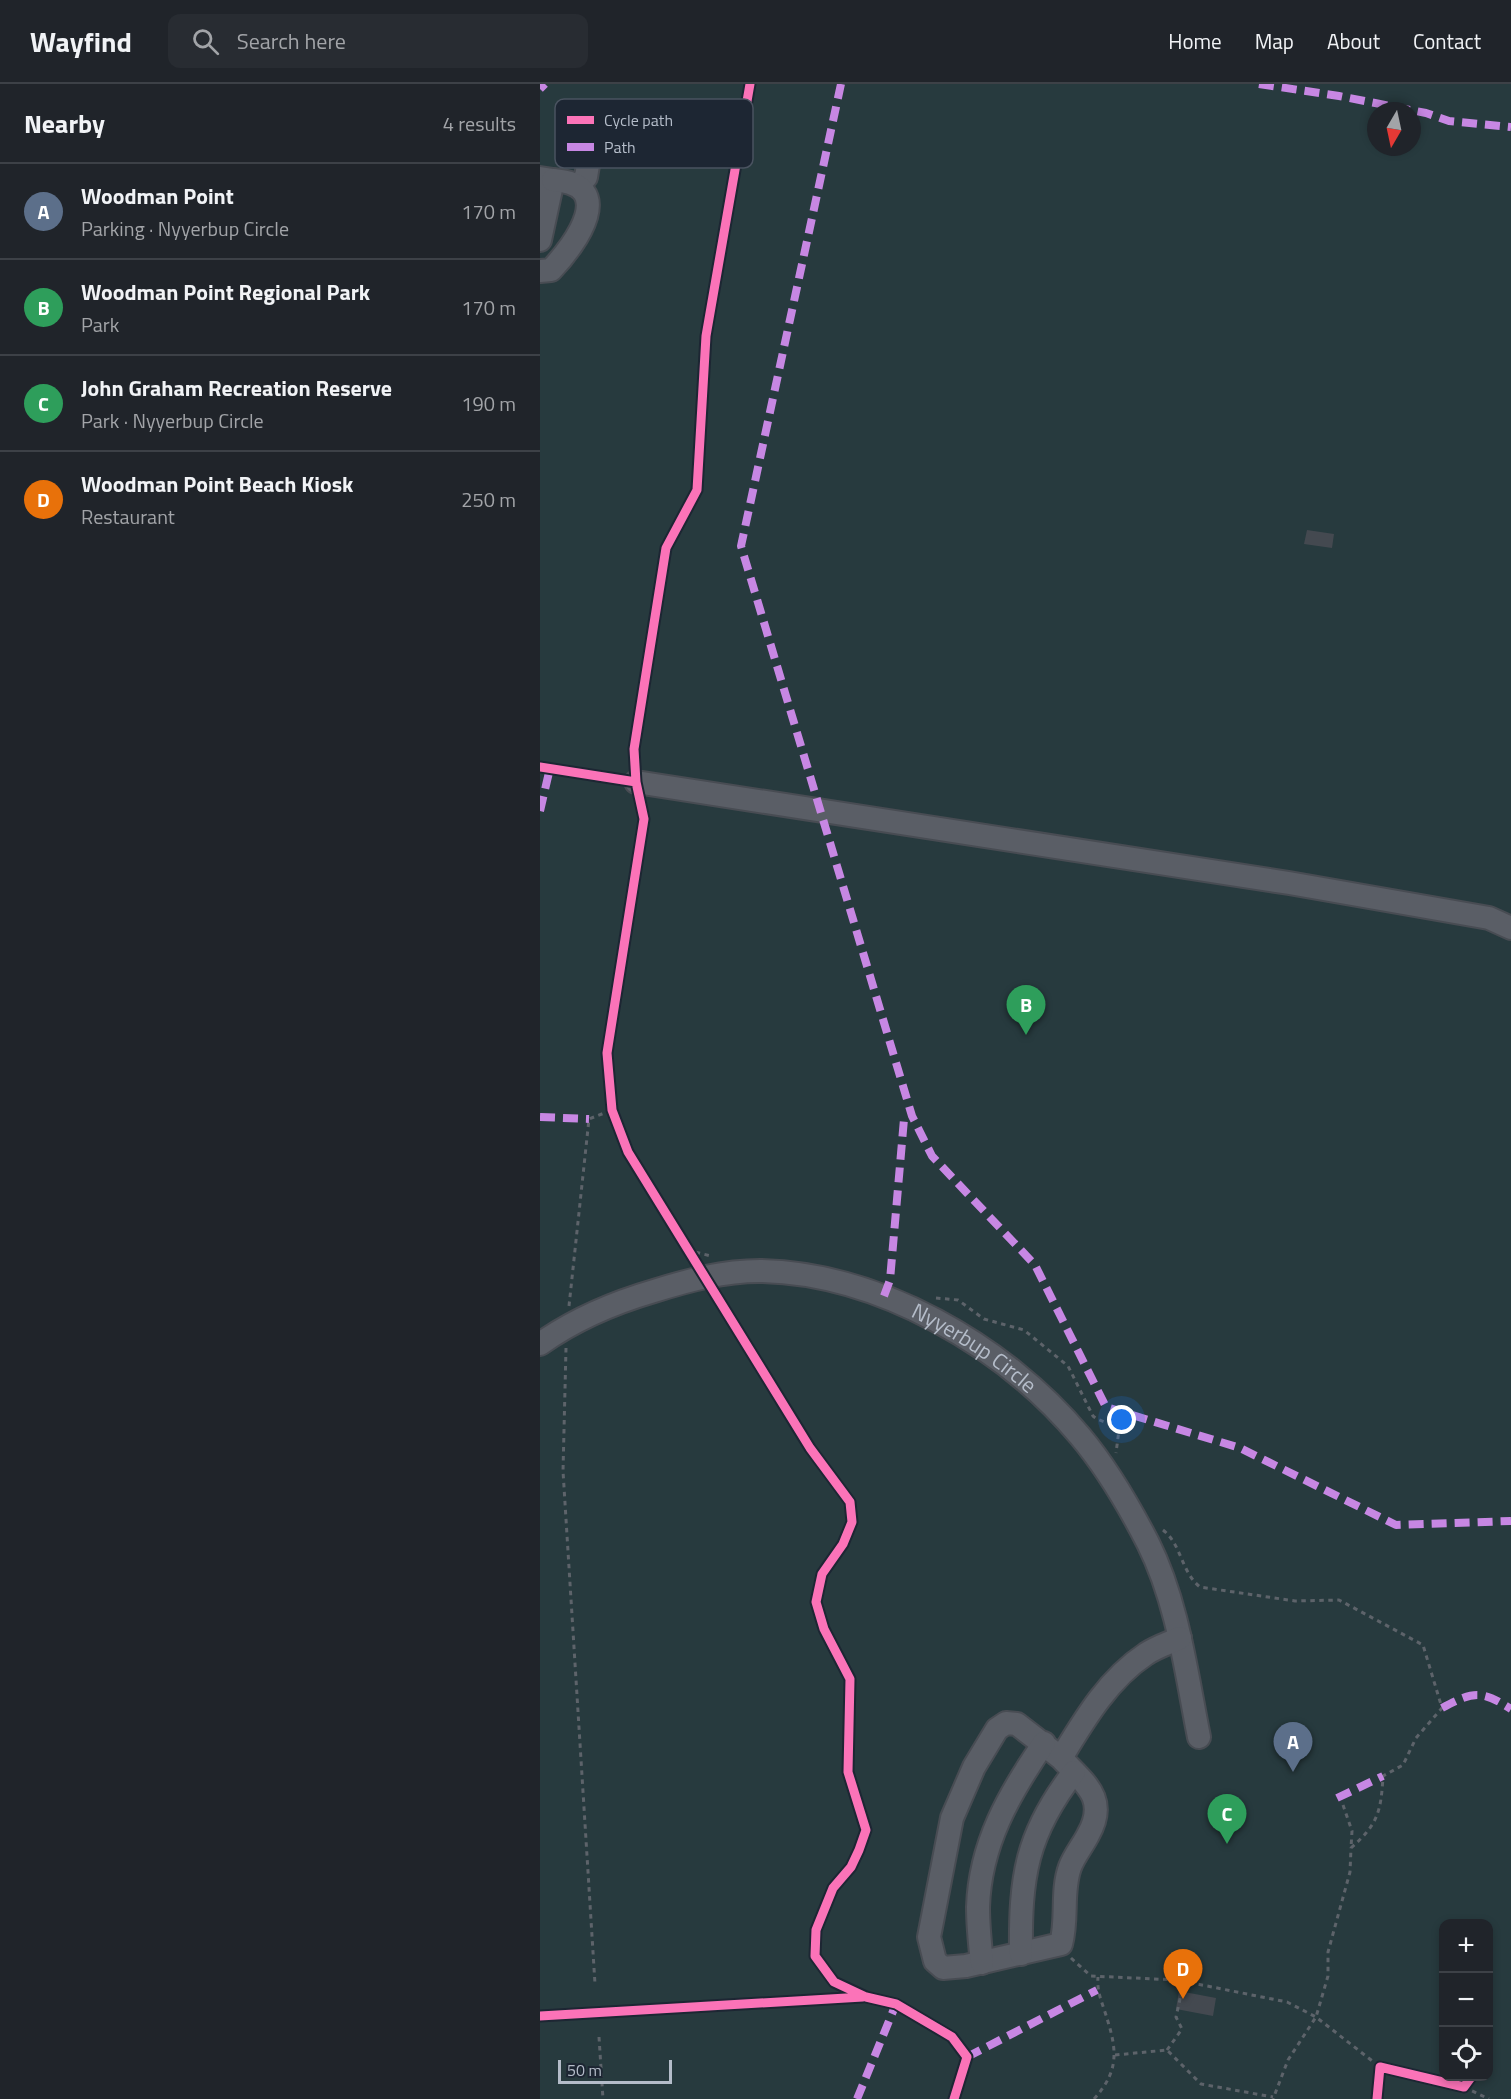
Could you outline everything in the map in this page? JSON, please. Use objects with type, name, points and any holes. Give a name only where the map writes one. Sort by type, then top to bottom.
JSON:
[{"type":"street","points":[[579,185],[586,177],[588,168]]},
{"type":"street","points":[[540,240],[546,179],[569,181],[579,185],[586,194],[589,206],[576,241],[551,270],[540,271]]},
{"type":"street","points":[[636,782],[1289,883],[1488,918],[1511,928]]},
{"type":"street","name":"Nyyerbup Circle","points":[[540,1344],[567,1325],[621,1300],[703,1276],[760,1271],[835,1280],[887,1297],[929,1316],[989,1353],[1030,1387],[1080,1436],[1119,1491],[1149,1544],[1169,1593],[1199,1737]]},
{"type":"street","points":[[1021,1954],[1020,1909],[1024,1871],[1034,1835],[1053,1798],[1059,1758],[1087,1714],[1124,1671],[1147,1653],[1180,1638]]},
{"type":"street","points":[[1006,1724],[1017,1724],[1059,1758],[1090,1789],[1098,1806],[1096,1822],[1070,1867],[1064,1895],[1061,1944],[982,1963],[943,1968],[935,1961],[929,1937],[952,1818],[974,1767],[997,1729],[1006,1724]]},
{"type":"street","points":[[982,1963],[978,1908],[982,1866],[993,1829],[1014,1787],[1059,1758]]},
{"type":"path","points":[[611,1099],[616,1121]]},
{"type":"path","points":[[595,1984],[563,1471],[567,1325],[589,1119],[612,1110]]},
{"type":"path","points":[[682,1241],[703,1276]]},
{"type":"path","points":[[1343,1805],[1352,1831],[1351,1848]]},
{"type":"path","points":[[1061,1944],[1091,1976],[1184,1981],[1287,2002],[1316,2017],[1380,2067],[1392,2071]]},
{"type":"path","points":[[1094,2099],[1107,2084],[1114,2069],[1115,2055],[1097,1990],[1098,1977]]},
{"type":"path","points":[[1115,2055],[1167,2050],[1182,2029],[1176,2017],[1184,1981]]},
{"type":"path","points":[[1167,2050],[1201,2084],[1273,2098],[1288,2060],[1316,2017]]},
{"type":"path","points":[[598,2037],[603,2099]]},
{"type":"path","points":[[1379,2078],[1380,2067]]},
{"type":"path","points":[[1466,2081],[1460,2086],[1489,2099]]},
{"type":"green space","points":[[540,84],[1511,84],[1511,2099],[540,2099]]},
{"type":"building","points":[[1307,530],[1334,534],[1332,548],[1304,544]]},
{"type":"building","points":[[1179,1991],[1216,1998],[1213,2016],[1176,2009]]},
{"type":"marked path","points":[[540,89],[545,84]]},
{"type":"marked path","points":[[841,84],[741,546],[912,1116],[932,1156],[1035,1265],[1106,1407],[1240,1448],[1396,1525],[1511,1521]]},
{"type":"marked path","points":[[1259,84],[1339,96],[1426,113],[1449,121],[1511,127]]},
{"type":"marked path","points":[[540,811],[550,768]]},
{"type":"marked path","points":[[540,1117],[589,1119]]},
{"type":"marked path","points":[[884,1296],[890,1280],[904,1119]]},
{"type":"marked path","points":[[1442,1708],[1462,1698],[1477,1695],[1492,1698],[1511,1709]]},
{"type":"marked path","points":[[1337,1798],[1383,1776]]},
{"type":"marked path","points":[[967,2057],[1097,1990]]},
{"type":"marked path","points":[[857,2099],[896,2004]]},
{"type":"cycle path","points":[[747,99],[750,84]]},
{"type":"cycle path","points":[[735,168],[706,336],[697,490],[666,548],[634,749],[636,782],[644,819],[607,1053],[612,1110],[628,1152],[810,1448],[850,1502],[852,1522],[843,1544],[822,1574],[816,1602],[824,1629],[850,1679],[848,1772],[866,1830],[851,1867],[833,1888],[816,1930],[815,1956],[834,1982],[866,1997],[896,2004],[952,2037],[967,2057],[954,2099]]},
{"type":"cycle path","points":[[540,767],[636,782]]},
{"type":"cycle path","points":[[540,2016],[863,1997]]},
{"type":"cycle path","points":[[1377,2099],[1380,2067],[1464,2087],[1468,2081]]},
{"type":"place","name":"Woodman Point Regional Park","points":[[1026,1035]]},
{"type":"place","name":"Woodman Point","points":[[1293,1772]]},
{"type":"place","name":"John Graham Recreation Reserve","points":[[1227,1844]]},
{"type":"place","name":"Woodman Point Beach Kiosk","points":[[1183,1999]]}]
